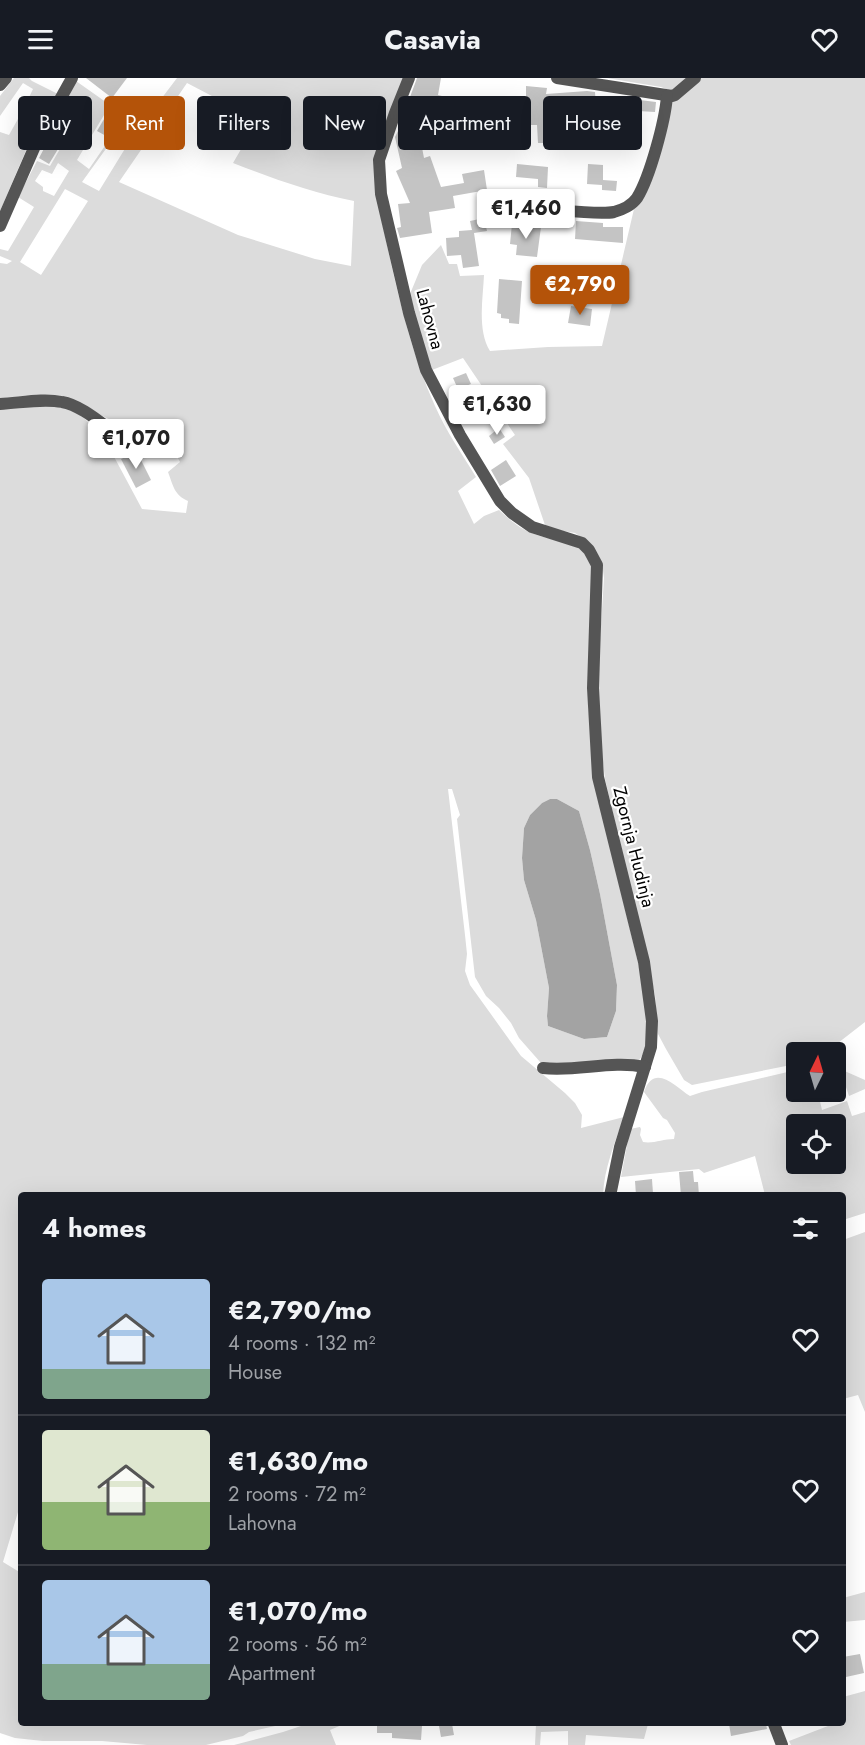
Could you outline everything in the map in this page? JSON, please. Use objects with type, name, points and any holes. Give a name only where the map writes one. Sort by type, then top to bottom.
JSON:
[{"type":"street","points":[[0,85],[6,78]]},
{"type":"street","points":[[0,226],[38,139],[72,78]]},
{"type":"street","name":"Lahovna","points":[[409,78],[379,160],[379,176],[381,194],[409,313],[426,370],[460,435],[501,501],[525,522],[546,532]]},
{"type":"street","points":[[562,78],[668,96],[675,95],[695,78]]},
{"type":"street","points":[[544,209],[611,212],[624,208],[636,200],[647,175],[663,124],[668,96]]},
{"type":"street","points":[[0,404],[64,402],[76,407],[119,436]]},
{"type":"street","name":"Zgornja Hudinja","points":[[546,532],[582,543],[589,550],[597,566],[593,688],[598,777],[644,962],[652,1021],[651,1047],[620,1147],[611,1192]]},
{"type":"street","points":[[543,1068],[561,1070],[576,1067],[645,1067]]},
{"type":"street","points":[[775,1726],[782,1745]]},
{"type":"shaded area","points":[[14,78],[29,78],[58,94],[57,96],[30,96],[33,89],[23,83],[0,116],[0,96]]},
{"type":"shaded area","points":[[177,78],[404,78],[386,127],[386,96],[303,96],[303,150],[378,150],[376,195],[400,302],[415,355],[435,406],[476,477],[458,491],[474,524],[484,516],[499,510],[515,524],[529,532],[575,546],[589,558],[593,568],[595,582],[588,703],[595,783],[644,988],[647,1020],[646,1044],[643,1054],[638,1061],[626,1067],[597,1063],[541,1063],[519,1038],[511,1023],[486,996],[475,977],[457,819],[460,815],[452,789],[448,789],[467,954],[465,971],[470,985],[521,1056],[575,1103],[582,1115],[581,1128],[624,1117],[608,1165],[603,1192],[18,1192],[18,1512],[3,1562],[18,1571],[18,1726],[275,1726],[206,1745],[43,1741],[15,1738],[0,1733],[0,407],[60,404],[79,413],[104,438],[142,509],[186,513],[188,501],[177,493],[168,472],[180,462],[175,452],[148,445],[126,427],[68,400],[53,398],[0,400],[0,263],[7,264],[12,261],[0,256],[0,249],[8,251],[34,207],[18,197],[37,161],[50,166],[59,150],[83,150],[77,160],[89,169],[104,147],[105,150],[82,182],[99,191],[124,150],[141,150],[119,182],[238,235],[315,259],[351,266],[354,201],[277,180],[233,163],[241,150],[291,150],[291,96],[212,96],[187,83],[178,96],[163,96]],"holes":[[[58,163],[69,171],[54,196],[43,191],[43,187],[35,181],[42,170],[52,174]],[[65,189],[88,201],[41,275],[20,262]],[[550,799],[557,799],[579,811],[590,850],[617,985],[616,1011],[607,1037],[584,1039],[548,1026],[549,988],[536,920],[524,880],[522,858],[524,828],[530,815],[542,803]]]},
{"type":"shaded area","points":[[607,78],[691,78],[674,92],[661,87]]},
{"type":"shaded area","points":[[699,78],[865,78],[865,1022],[839,1042],[786,1042],[786,1066],[692,1085],[684,1080],[658,1034],[655,995],[605,779],[596,703],[603,571],[590,543],[575,533],[546,528],[529,478],[503,444],[515,435],[463,358],[432,370],[421,339],[410,294],[422,265],[441,245],[449,264],[457,264],[460,276],[484,275],[482,324],[490,351],[602,346],[634,209],[671,103]]},
{"type":"shaded area","points":[[76,81],[104,101],[104,115],[92,135],[92,96],[67,96]]},
{"type":"shaded area","points":[[18,119],[18,150],[26,150],[0,211],[0,132],[9,135]]},
{"type":"shaded area","points":[[550,799],[557,799],[579,811],[590,850],[617,985],[616,1011],[607,1037],[584,1039],[548,1026],[549,988],[536,920],[524,880],[522,858],[524,828],[530,815],[542,803]]},
{"type":"shaded area","points":[[786,1072],[786,1102],[820,1102],[822,1110],[847,1101],[852,1116],[865,1112],[865,1213],[846,1219],[846,1192],[764,1192],[755,1156],[704,1173],[699,1169],[621,1177],[630,1129],[640,1127],[643,1142],[674,1139],[675,1133],[667,1120],[663,1118],[644,1092],[648,1083],[653,1079],[666,1079],[690,1096]]},
{"type":"shaded area","points":[[846,1072],[865,1080],[865,1089],[849,1096],[846,1087]]},
{"type":"shaded area","points":[[865,1232],[865,1412],[858,1395],[846,1398],[846,1239]]},
{"type":"shaded area","points":[[865,1592],[865,1620],[846,1622],[846,1597]]},
{"type":"shaded area","points":[[865,1691],[865,1745],[791,1745],[789,1741],[828,1726],[846,1726],[846,1696]]},
{"type":"shaded area","points":[[301,1726],[339,1726],[330,1730],[336,1745],[234,1745]]},
{"type":"shaded area","points":[[536,1726],[647,1726],[644,1739],[586,1735],[585,1745],[568,1745],[568,1731],[541,1732],[540,1745],[535,1745]]},
{"type":"building","points":[[86,78],[127,78],[114,96],[109,96]]},
{"type":"building","points":[[417,78],[441,78],[438,95],[442,96],[410,96]]},
{"type":"building","points":[[526,86],[547,88],[546,94],[587,91],[595,92],[595,96],[543,96],[543,143],[538,143],[537,125],[531,125],[531,96],[526,96]]},
{"type":"building","points":[[642,100],[656,102],[655,112],[642,111]]},
{"type":"building","points":[[104,119],[104,135],[97,131]]},
{"type":"building","points":[[398,131],[398,150],[422,150],[424,158],[430,156],[441,187],[464,183],[462,174],[484,170],[487,190],[453,196],[455,208],[429,212],[432,233],[400,238],[397,228],[401,227],[398,204],[410,203],[396,171],[402,168],[395,137]]},
{"type":"building","points":[[43,150],[57,150],[49,164],[39,158]]},
{"type":"building","points":[[517,164],[548,167],[547,188],[538,187],[538,179],[516,177]]},
{"type":"building","points":[[588,164],[603,165],[603,180],[617,181],[616,191],[602,190],[602,185],[587,184]]},
{"type":"building","points":[[484,218],[487,231],[474,233],[479,266],[463,268],[461,255],[447,256],[446,238],[459,237],[459,231],[472,230],[470,221]]},
{"type":"building","points":[[576,221],[603,223],[603,227],[623,227],[623,243],[575,239]]},
{"type":"building","points":[[512,224],[541,227],[537,257],[516,255],[517,245],[510,244]]},
{"type":"building","points":[[499,279],[522,281],[519,324],[509,323],[509,319],[501,318],[501,314],[497,313]]},
{"type":"building","points":[[571,306],[592,309],[590,326],[568,323]]},
{"type":"building","points":[[466,373],[471,384],[458,389],[453,378]]},
{"type":"building","points":[[499,428],[505,437],[494,444],[489,436]]},
{"type":"building","points":[[137,452],[151,480],[136,488],[121,459]]},
{"type":"building","points":[[506,460],[516,476],[500,486],[491,470]]},
{"type":"building","points":[[693,1171],[694,1182],[698,1182],[699,1192],[681,1192],[679,1172]]},
{"type":"building","points":[[652,1179],[653,1192],[636,1192],[635,1181]]},
{"type":"building","points":[[860,1654],[864,1673],[846,1677],[846,1656]]},
{"type":"building","points":[[377,1726],[422,1726],[421,1740],[392,1738],[392,1733],[377,1733]]},
{"type":"building","points":[[439,1726],[452,1726],[454,1735],[441,1737]]},
{"type":"building","points":[[729,1726],[766,1726],[767,1729],[731,1736]]}]
